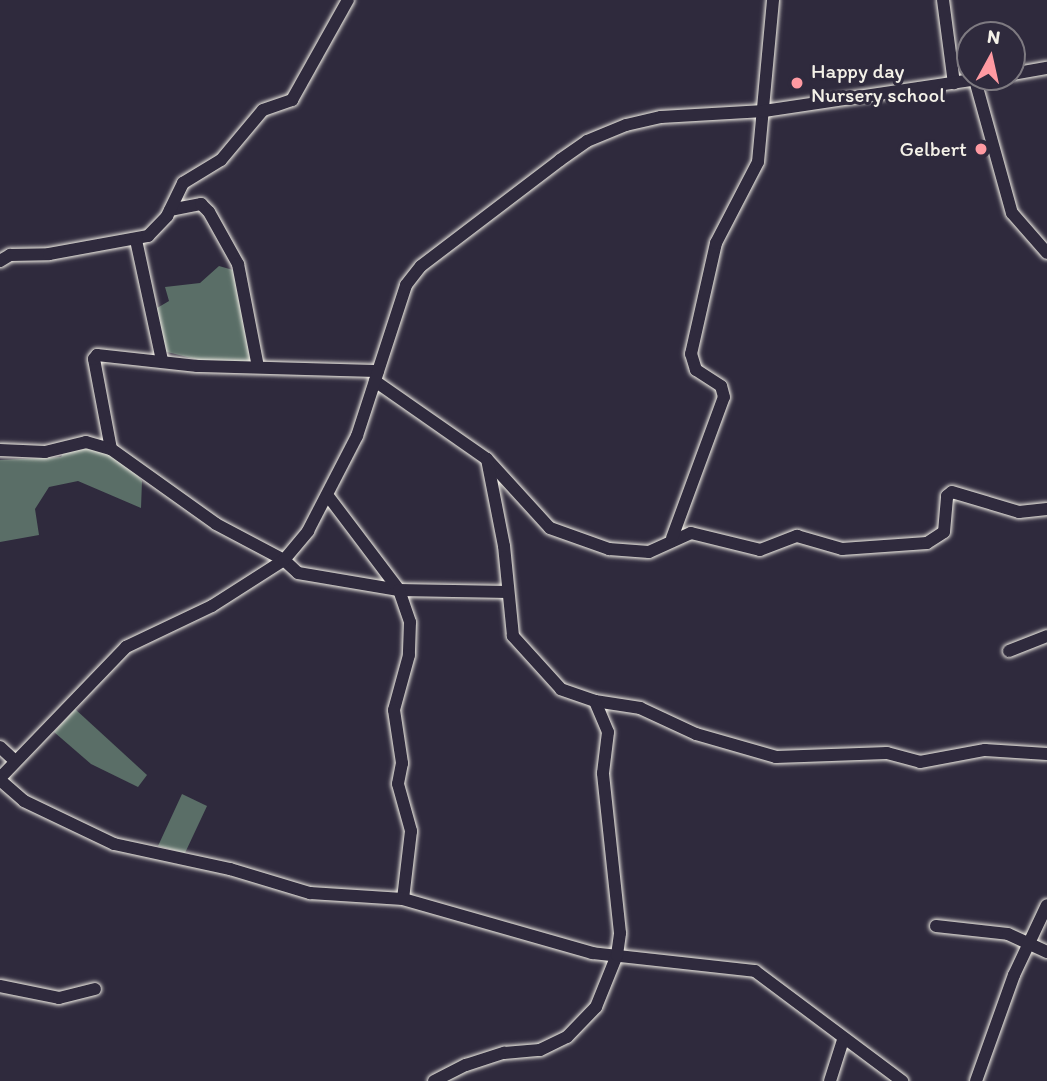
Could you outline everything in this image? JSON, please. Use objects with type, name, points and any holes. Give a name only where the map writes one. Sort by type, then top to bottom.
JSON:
[{"type":"street","points":[[0,261],[10,255],[49,254],[148,236],[170,210],[183,183],[221,160],[263,110],[292,100],[348,0]]},
{"type":"street","points":[[672,538],[724,397],[721,386],[696,370],[691,354],[716,243],[754,176],[764,111],[773,0]]},
{"type":"street","points":[[902,1081],[843,1040],[755,971],[562,946],[403,899],[310,892],[230,869],[114,844],[24,800],[0,779],[15,760],[126,647],[212,606],[284,560],[328,496],[357,436],[406,285],[421,266],[587,141],[661,117],[764,111],[954,83],[943,0]]},
{"type":"street","points":[[1026,72],[1047,68]]},
{"type":"street","points":[[978,91],[1012,213],[1047,253]]},
{"type":"street","points":[[170,210],[201,204],[214,221],[237,264],[246,294],[258,367]]},
{"type":"street","points":[[136,240],[162,360]]},
{"type":"street","points":[[111,449],[95,357],[162,360],[197,366],[258,367],[377,376],[487,459],[550,528],[568,537],[633,552],[649,552],[672,538],[706,533],[761,550],[797,536],[842,549],[936,538],[945,530],[947,500],[952,492],[1015,511],[1047,509]]},
{"type":"street","points":[[0,450],[45,452],[86,442],[111,449],[216,524],[284,560],[298,573],[399,590],[508,592]]},
{"type":"street","points":[[487,459],[504,546],[517,644],[561,689],[594,701],[640,709],[696,734],[776,757],[887,753],[920,762],[985,751],[1047,754]]},
{"type":"street","points":[[328,496],[399,590],[411,633],[394,710],[402,762],[398,784],[411,831],[403,899]]},
{"type":"street","points":[[1009,651],[1047,636]]},
{"type":"street","points":[[434,1081],[466,1065],[504,1053],[540,1050],[567,1037],[596,1007],[617,955],[620,919],[603,774],[608,732],[594,701]]},
{"type":"street","points":[[0,747],[15,760]]},
{"type":"street","points":[[980,1080],[1047,905]]},
{"type":"street","points":[[936,926],[1002,933],[1047,952]]},
{"type":"street","points":[[0,986],[58,998],[95,989]]},
{"type":"street","points":[[830,1081],[843,1040]]},
{"type":"green space","points":[[219,266],[233,270],[251,363],[199,360],[163,351],[152,311],[169,301],[165,287],[200,283]]},
{"type":"green space","points":[[88,444],[127,463],[142,481],[141,508],[78,481],[49,487],[35,509],[39,535],[0,542],[0,460],[61,457],[68,445]]},
{"type":"green space","points":[[75,709],[147,775],[138,787],[91,764],[54,732]]},
{"type":"green space","points":[[182,794],[207,806],[185,853],[158,846]]},
{"type":"place","name":"Happy day Nursery school","points":[[797,83]]},
{"type":"place","name":"Gelbert","points":[[981,149]]}]
